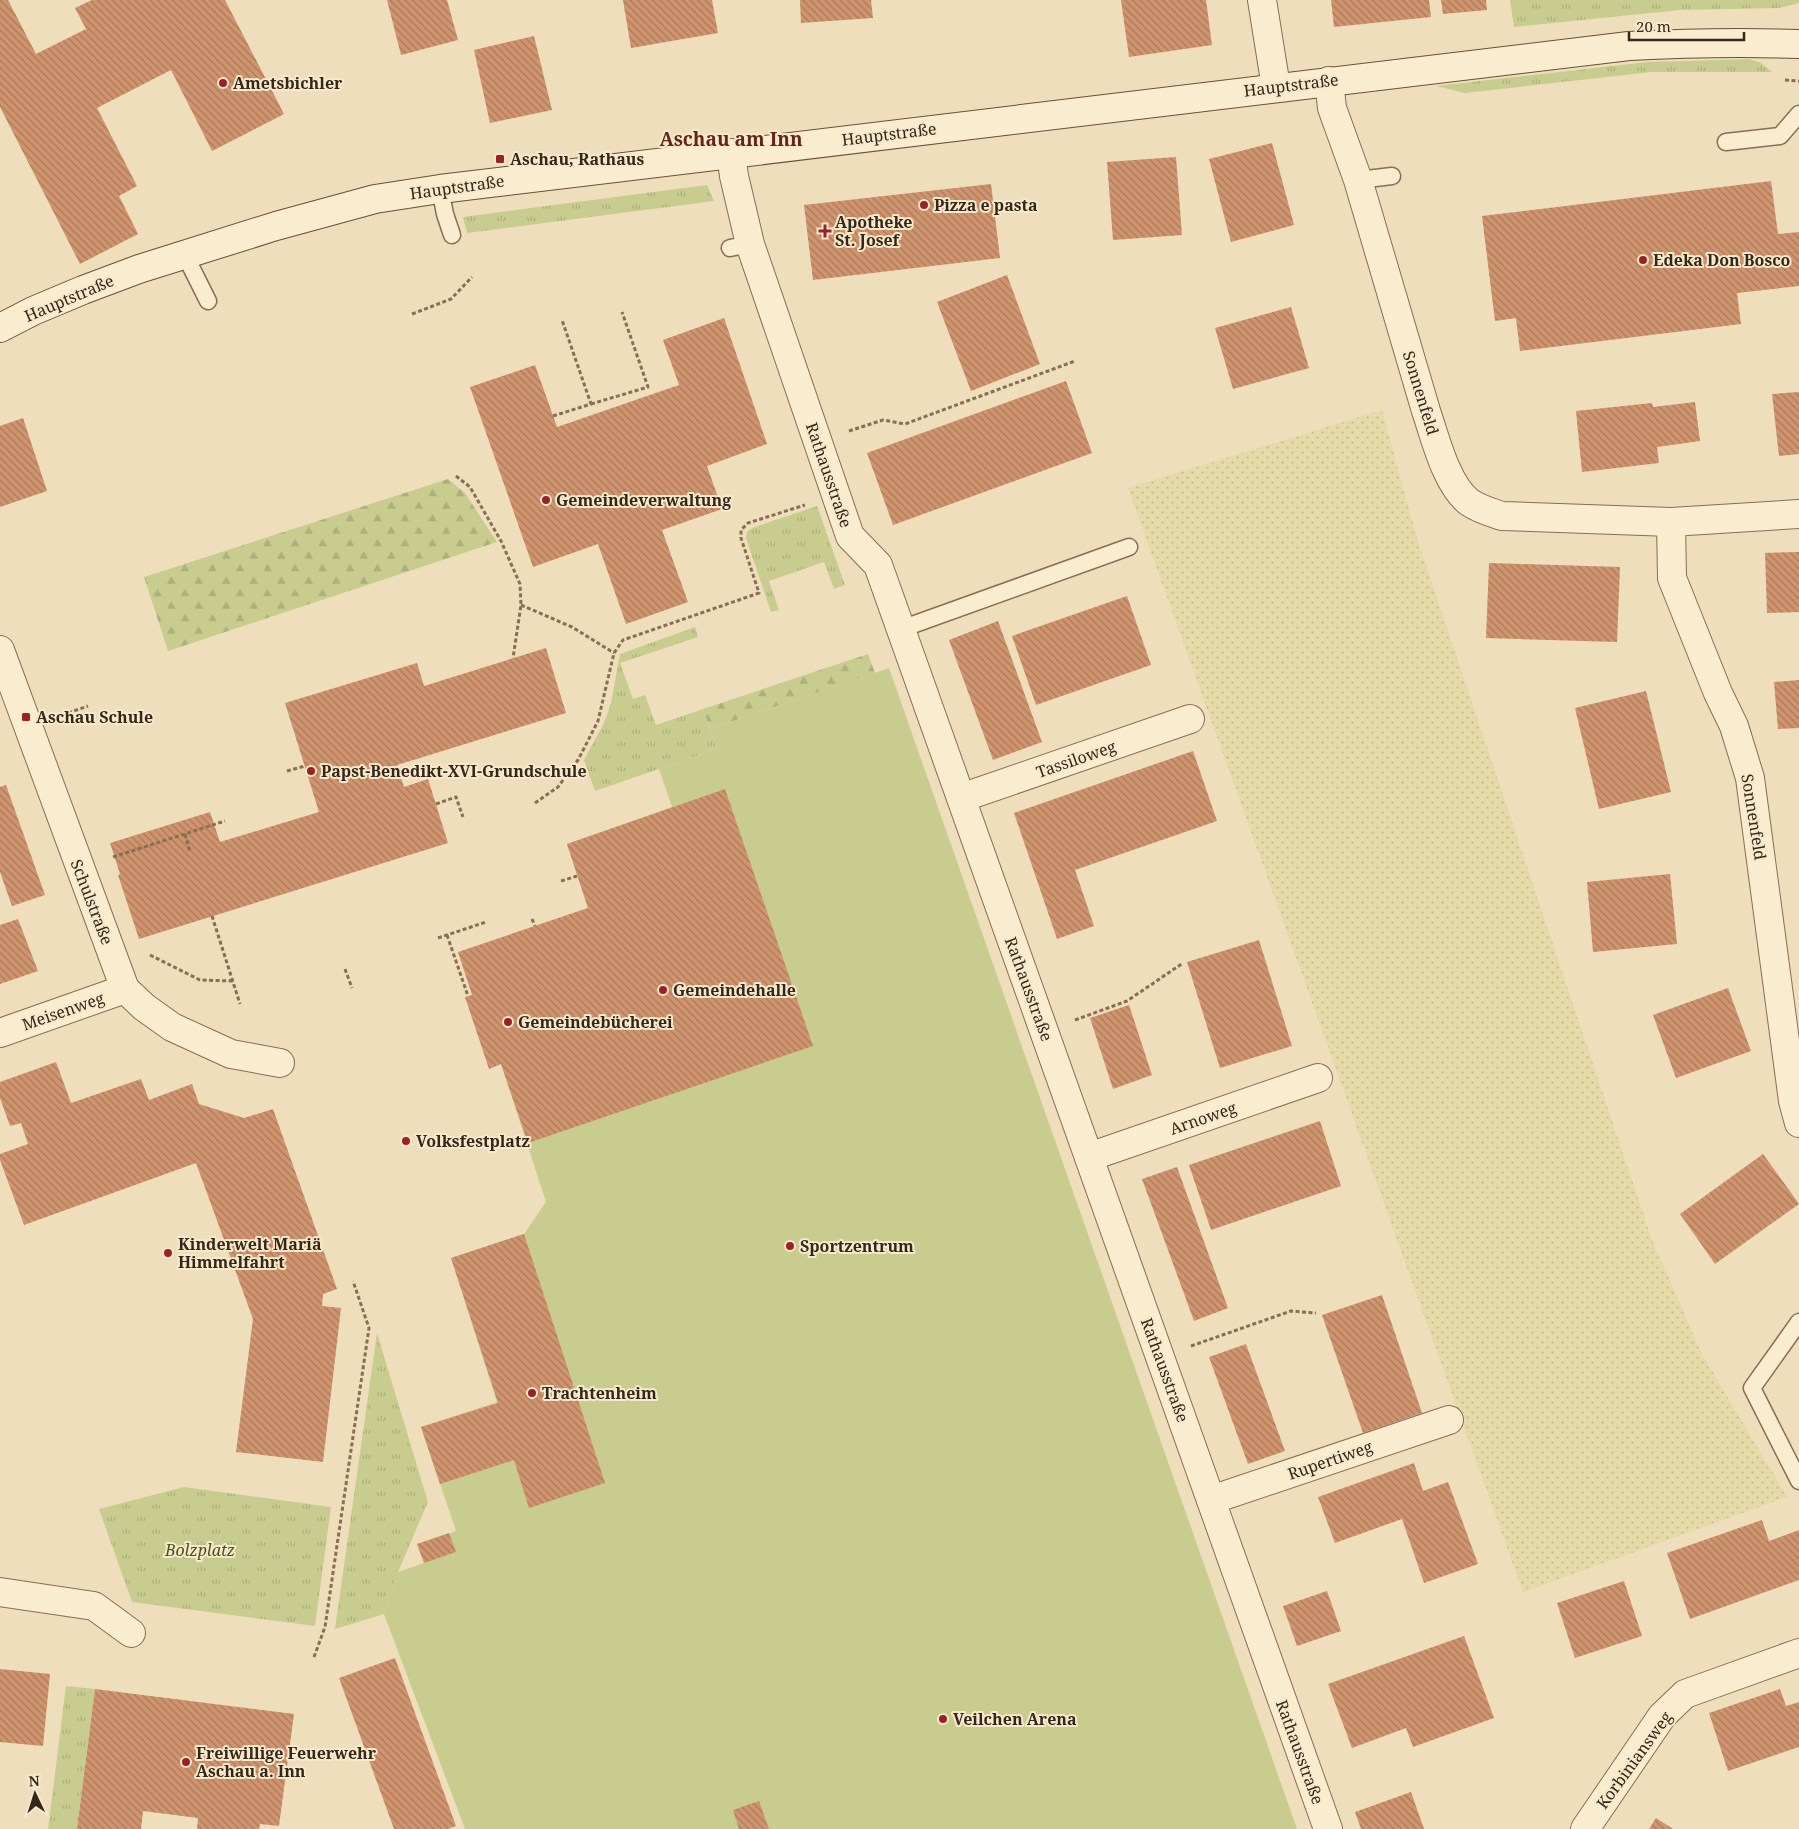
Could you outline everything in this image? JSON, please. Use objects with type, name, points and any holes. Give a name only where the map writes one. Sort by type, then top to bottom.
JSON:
[{"type":"street","points":[[1262,0],[1276,87]]},
{"type":"street","name":"Hauptstraße","points":[[0,328],[33,310],[139,269],[276,226],[375,199],[440,188],[1628,46],[1759,42],[1799,44]]},
{"type":"street","name":"Sonnenfeld","points":[[1329,81],[1332,108],[1358,180],[1438,448],[1456,487],[1468,501],[1484,510],[1502,516],[1671,522],[1799,514]]},
{"type":"street","name":"Rathausstraße","points":[[731,153],[740,246],[818,442],[850,536],[878,565],[1328,1829]]},
{"type":"street","name":"Sonnenfeld","points":[[1671,522],[1672,578],[1718,693],[1734,726],[1750,778],[1793,1101],[1799,1123]]},
{"type":"street","name":"Schulstraße","points":[[0,650],[125,989],[144,1007],[172,1026],[231,1054],[280,1063]]},
{"type":"street","name":"Tassiloweg","points":[[961,798],[1190,719]]},
{"type":"street","name":"Meisenweg","points":[[0,1033],[125,989]]},
{"type":"street","name":"Arnoweg","points":[[1089,1157],[1318,1078]]},
{"type":"street","name":"Rupertiweg","points":[[1211,1500],[1450,1420]]},
{"type":"street","points":[[0,1592],[94,1606],[131,1633]]},
{"type":"street","name":"Korbiniansweg","points":[[1585,1829],[1662,1716],[1685,1694],[1799,1653]]},
{"type":"lane","points":[[1726,142],[1780,136],[1799,114]]},
{"type":"lane","points":[[1358,180],[1392,176]]},
{"type":"lane","points":[[440,188],[445,214],[452,235]]},
{"type":"lane","points":[[185,255],[208,301]]},
{"type":"lane","points":[[901,629],[1129,547]]},
{"type":"lane","points":[[1799,1322],[1752,1388],[1799,1481]]},
{"type":"path","points":[[412,314],[451,299],[472,277]]},
{"type":"path","points":[[553,416],[648,387],[622,312]]},
{"type":"path","points":[[562,320],[591,404]]},
{"type":"path","points":[[818,442],[883,420],[905,424],[1075,361]]},
{"type":"path","points":[[456,476],[470,487],[501,541],[520,584],[521,605],[513,658]]},
{"type":"path","points":[[535,803],[558,787],[578,760],[598,721],[614,653],[623,640],[758,592],[741,538],[741,530],[748,523],[836,495]]},
{"type":"path","points":[[521,605],[572,627],[614,653]]},
{"type":"path","points":[[62,715],[88,706]]},
{"type":"path","points":[[287,771],[305,766]]},
{"type":"path","points":[[436,804],[456,797],[463,817]]},
{"type":"path","points":[[79,867],[226,821]]},
{"type":"path","points":[[185,834],[190,852]]},
{"type":"path","points":[[561,881],[577,876]]},
{"type":"path","points":[[212,916],[240,1004]]},
{"type":"path","points":[[532,919],[535,926]]},
{"type":"path","points":[[438,938],[486,922]]},
{"type":"path","points":[[447,935],[468,996]]},
{"type":"path","points":[[149,954],[200,980],[233,981]]},
{"type":"path","points":[[1044,1031],[1127,1001],[1184,963]]},
{"type":"path","points":[[345,969],[352,988]]},
{"type":"path","points":[[314,1657],[325,1627],[369,1328],[353,1281]]},
{"type":"path","points":[[1160,1356],[1291,1311],[1316,1313]]},
{"type":"shaded area","points":[[1382,410],[1417,538],[1652,1240],[1702,1354],[1787,1497],[1523,1592],[1128,488]]},
{"type":"green space","points":[[1510,0],[1799,0],[1799,3],[1779,8],[1680,10],[1514,27]]},
{"type":"green space","points":[[1749,59],[1761,63],[1772,72],[1652,72],[1465,93],[1436,86],[1647,62]]},
{"type":"green space","points":[[707,185],[714,201],[467,233],[463,217]]},
{"type":"green space","points":[[448,479],[465,493],[497,542],[168,651],[144,577]]},
{"type":"green space","points":[[817,506],[845,585],[834,589],[824,562],[769,581],[779,610],[771,612],[746,538],[747,532],[752,528]]},
{"type":"green space","points":[[695,627],[698,637],[620,663],[633,699],[645,695],[656,725],[703,709],[717,749],[595,791],[584,760],[604,723],[611,703],[620,654]]},
{"type":"green space","points":[[868,654],[875,673],[710,729],[703,709]]},
{"type":"green space","name":"Sportzentrum","points":[[889,668],[1297,1829],[465,1829],[384,1614],[398,1572],[424,1563],[417,1544],[456,1531],[421,1427],[497,1402],[451,1258],[524,1234],[546,1202],[501,1064],[551,1047],[512,934],[588,908],[567,844],[672,807],[659,769],[717,749],[710,729]]},
{"type":"green space","points":[[377,1333],[428,1502],[398,1572],[384,1614],[335,1629]]},
{"type":"green space","name":"Bolzplatz","points":[[184,1487],[331,1507],[315,1626],[132,1602],[99,1509]]},
{"type":"green space","points":[[66,1686],[95,1689],[77,1829],[48,1829]]},
{"type":"building","points":[[0,0],[8,0],[36,54],[86,29],[75,8],[92,0],[225,0],[284,114],[212,151],[171,70],[97,108],[137,186],[119,196],[138,234],[80,264],[0,107]]},
{"type":"building","points":[[387,0],[447,0],[458,40],[401,55]]},
{"type":"building","points":[[623,0],[712,0],[718,33],[631,48]]},
{"type":"building","points":[[800,0],[871,0],[873,18],[801,23]]},
{"type":"building","points":[[1121,0],[1206,0],[1212,45],[1129,57]]},
{"type":"building","points":[[1331,0],[1429,0],[1431,17],[1334,27]]},
{"type":"building","points":[[1441,0],[1486,0],[1487,10],[1443,14]]},
{"type":"building","points":[[534,36],[552,110],[490,123],[474,50]]},
{"type":"building","points":[[1272,143],[1294,225],[1231,242],[1209,159]]},
{"type":"building","points":[[1176,157],[1182,235],[1113,240],[1107,162]]},
{"type":"building","name":"Edeka Don Bosco","points":[[1771,181],[1778,234],[1799,232],[1799,286],[1737,293],[1741,324],[1520,351],[1516,318],[1495,321],[1482,216]]},
{"type":"building","points":[[991,184],[1000,258],[813,280],[804,205]]},
{"type":"building","points":[[1007,275],[1040,364],[971,391],[937,302]]},
{"type":"building","points":[[1291,307],[1309,368],[1233,389],[1215,328]]},
{"type":"building","points":[[724,318],[767,444],[707,466],[722,509],[662,530],[688,602],[626,624],[598,544],[533,567],[470,387],[535,365],[557,427],[679,385],[663,340]]},
{"type":"building","points":[[1066,381],[1092,453],[893,525],[867,453]]},
{"type":"building","points":[[1799,392],[1799,454],[1779,456],[1772,394]]},
{"type":"building","points":[[1695,402],[1700,441],[1657,447],[1659,463],[1582,472],[1576,411],[1652,403],[1653,407]]},
{"type":"building","points":[[23,418],[47,491],[0,507],[0,426]]},
{"type":"building","points":[[1799,552],[1799,612],[1767,613],[1765,553]]},
{"type":"building","points":[[1489,563],[1620,567],[1617,642],[1486,638]]},
{"type":"building","points":[[1127,596],[1151,665],[1036,705],[1012,636]]},
{"type":"building","points":[[998,621],[1042,742],[993,760],[949,640]]},
{"type":"building","points":[[546,648],[566,713],[397,765],[404,787],[428,779],[448,843],[139,939],[118,875],[120,874],[110,843],[210,812],[220,842],[319,812],[285,703],[417,663],[424,686]]},
{"type":"building","points":[[1799,680],[1799,728],[1778,729],[1774,682]]},
{"type":"building","points":[[1646,691],[1671,792],[1599,809],[1575,708]]},
{"type":"building","points":[[1193,751],[1217,821],[1075,870],[1094,926],[1057,939],[1014,813]]},
{"type":"building","points":[[6,785],[45,895],[12,906],[0,872],[0,787]]},
{"type":"building","name":"Gemeindehalle","points":[[725,789],[813,1046],[528,1143],[501,1064],[489,1069],[465,997],[472,995],[458,952],[588,908],[567,844]]},
{"type":"building","points":[[1670,874],[1677,944],[1593,952],[1587,882]]},
{"type":"building","points":[[18,919],[38,971],[0,984],[0,925]]},
{"type":"building","points":[[1259,940],[1292,1046],[1220,1068],[1187,962]]},
{"type":"building","points":[[1728,988],[1751,1051],[1676,1078],[1653,1015]]},
{"type":"building","points":[[1129,1005],[1152,1075],[1113,1089],[1090,1018]]},
{"type":"building","points":[[56,1062],[71,1103],[141,1079],[149,1100],[192,1084],[199,1104],[244,1118],[273,1109],[337,1289],[323,1294],[322,1306],[341,1308],[323,1462],[236,1452],[253,1319],[196,1163],[24,1225],[0,1160],[0,1154],[28,1144],[21,1123],[10,1126],[0,1098],[0,1082]]},
{"type":"building","points":[[1320,1121],[1341,1186],[1211,1230],[1189,1165]]},
{"type":"building","points":[[1763,1154],[1799,1204],[1715,1264],[1680,1214]]},
{"type":"building","points":[[1177,1167],[1228,1308],[1194,1321],[1142,1179]]},
{"type":"building","points":[[524,1234],[605,1483],[529,1508],[514,1460],[440,1484],[421,1427],[498,1403],[451,1258]]},
{"type":"building","points":[[1382,1295],[1422,1413],[1363,1433],[1322,1315]]},
{"type":"building","points":[[1246,1344],[1285,1451],[1248,1464],[1209,1357]]},
{"type":"building","points":[[1414,1463],[1423,1491],[1448,1482],[1478,1564],[1424,1583],[1402,1519],[1335,1543],[1318,1497]]},
{"type":"building","points":[[1762,1520],[1769,1541],[1799,1530],[1799,1580],[1690,1619],[1667,1553]]},
{"type":"building","points":[[449,1533],[456,1552],[424,1563],[417,1544]]},
{"type":"building","points":[[1624,1581],[1642,1636],[1575,1658],[1557,1603]]},
{"type":"building","points":[[1327,1591],[1341,1631],[1297,1646],[1283,1606]]},
{"type":"building","points":[[1464,1636],[1494,1718],[1413,1747],[1406,1728],[1352,1748],[1328,1684]]},
{"type":"building","points":[[395,1658],[456,1826],[448,1829],[394,1829],[339,1678]]},
{"type":"building","points":[[0,1669],[50,1674],[43,1746],[0,1742]]},
{"type":"building","name":"Freiwillige Feuerwehr Aschau a. Inn","points":[[95,1689],[294,1714],[279,1826],[260,1824],[259,1829],[197,1829],[198,1818],[143,1811],[141,1829],[77,1829]]},
{"type":"building","points":[[1780,1689],[1786,1706],[1799,1702],[1799,1747],[1728,1771],[1709,1713]]},
{"type":"building","points":[[1411,1792],[1424,1829],[1361,1829],[1355,1812]]},
{"type":"building","points":[[759,1801],[769,1829],[739,1829],[733,1810]]},
{"type":"building","points":[[1656,1818],[1673,1829],[1649,1829]]},
{"type":"place","name":"Ametsbichler","points":[[223,83]]},
{"type":"place","name":"Aschau, Rathaus","points":[[500,159]]},
{"type":"place","name":"Pizza e pasta","points":[[924,205]]},
{"type":"place","name":"Apotheke St. Josef","points":[[825,231]]},
{"type":"place","name":"Edeka Don Bosco","points":[[1643,260]]},
{"type":"place","name":"Gemeindeverwaltung","points":[[546,500]]},
{"type":"place","name":"Aschau Schule","points":[[26,717]]},
{"type":"place","name":"Papst-Benedikt-XVI-Grundschule","points":[[311,771]]},
{"type":"place","name":"Gemeindehalle","points":[[663,990]]},
{"type":"place","name":"Gemeindebücherei","points":[[508,1022]]},
{"type":"place","name":"Volksfestplatz","points":[[406,1141]]},
{"type":"place","name":"Sportzentrum","points":[[790,1246]]},
{"type":"place","name":"Kinderwelt Mariä Himmelfahrt","points":[[168,1253]]},
{"type":"place","name":"Trachtenheim","points":[[532,1393]]},
{"type":"place","name":"Veilchen Arena","points":[[943,1719]]},
{"type":"place","name":"Freiwillige Feuerwehr Aschau a. Inn","points":[[186,1762]]},
{"type":"district","name":"Aschau am Inn","points":[[731,139]]}]
